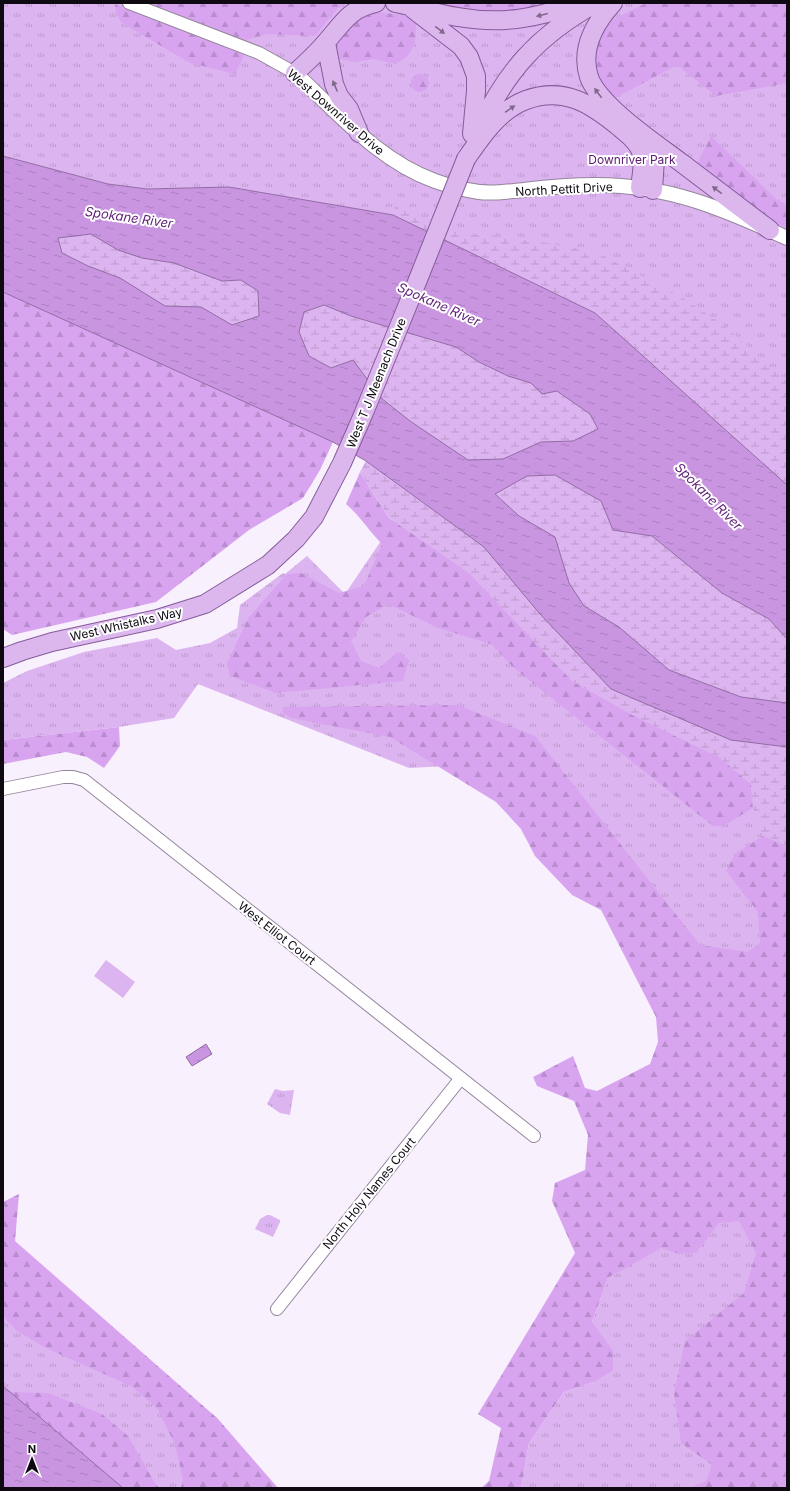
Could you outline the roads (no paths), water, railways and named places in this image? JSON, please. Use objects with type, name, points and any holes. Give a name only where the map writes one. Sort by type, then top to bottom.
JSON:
[{"type":"main road","points":[[295,73],[326,43],[351,13],[360,8],[376,3]]},
{"type":"main road","points":[[402,4],[474,20],[506,20],[535,17],[579,3]]},
{"type":"main road","points":[[466,159],[489,108],[498,92],[526,54],[542,39],[582,10],[596,3]]},
{"type":"main road","points":[[613,3],[597,23],[589,40],[586,55],[589,77],[594,88],[601,97],[648,137],[770,230]]},
{"type":"main road","points":[[402,4],[461,46],[469,57],[473,66],[476,76],[476,91],[472,133],[466,159]]},
{"type":"main road","points":[[326,43],[334,84],[349,109],[359,133]]},
{"type":"main road","points":[[466,159],[495,121],[506,112],[526,100],[550,95],[561,95],[582,101],[596,109],[638,144],[643,158],[646,189]]},
{"type":"main road","points":[[646,189],[655,159],[648,137]]},
{"type":"main road","name":"West T J Meenach Drive","points":[[245,580],[268,565],[296,539],[314,517],[342,463],[363,415],[466,159]]},
{"type":"main road","name":"West Whistalks Way","points":[[3,658],[52,642],[157,618],[205,604],[245,580]]},
{"type":"street","name":"West Downriver Drive","points":[[129,3],[259,53],[295,73],[381,152],[404,168],[434,181],[453,187]]},
{"type":"street","name":"North Pettit Drive","points":[[453,187],[480,192],[597,185],[646,189],[696,200],[726,210],[787,238]]},
{"type":"street","name":"West Elliot Court","points":[[3,789],[63,777],[73,777],[84,780],[534,1136]]},
{"type":"street","name":"North Holy Names Court","points":[[277,1309],[461,1078]]},
{"type":"water","name":"Spokane River","points":[[3,156],[108,184],[147,189],[229,187],[393,215],[595,313],[787,485],[787,639],[769,619],[722,593],[652,536],[613,530],[601,501],[555,475],[527,476],[495,494],[519,516],[555,537],[569,583],[584,606],[619,627],[669,670],[741,697],[787,703],[787,747],[731,740],[611,689],[540,614],[484,547],[366,461],[333,442],[3,292]],"holes":[[[91,234],[118,250],[142,258],[174,263],[222,281],[241,280],[258,291],[259,316],[232,325],[201,307],[165,306],[120,278],[88,266],[62,253],[58,238]],[[324,305],[351,316],[456,347],[479,362],[508,376],[531,383],[542,394],[557,391],[590,414],[598,429],[573,441],[541,442],[503,459],[468,460],[410,421],[381,398],[353,360],[331,368],[309,356],[299,332],[304,312]]]},
{"type":"water","points":[[206,1044],[212,1054],[192,1066],[186,1057]]},
{"type":"water","points":[[3,1386],[123,1488],[3,1488]]},
{"type":"park label","name":"Downriver Park","points":[[632,159]]}]
